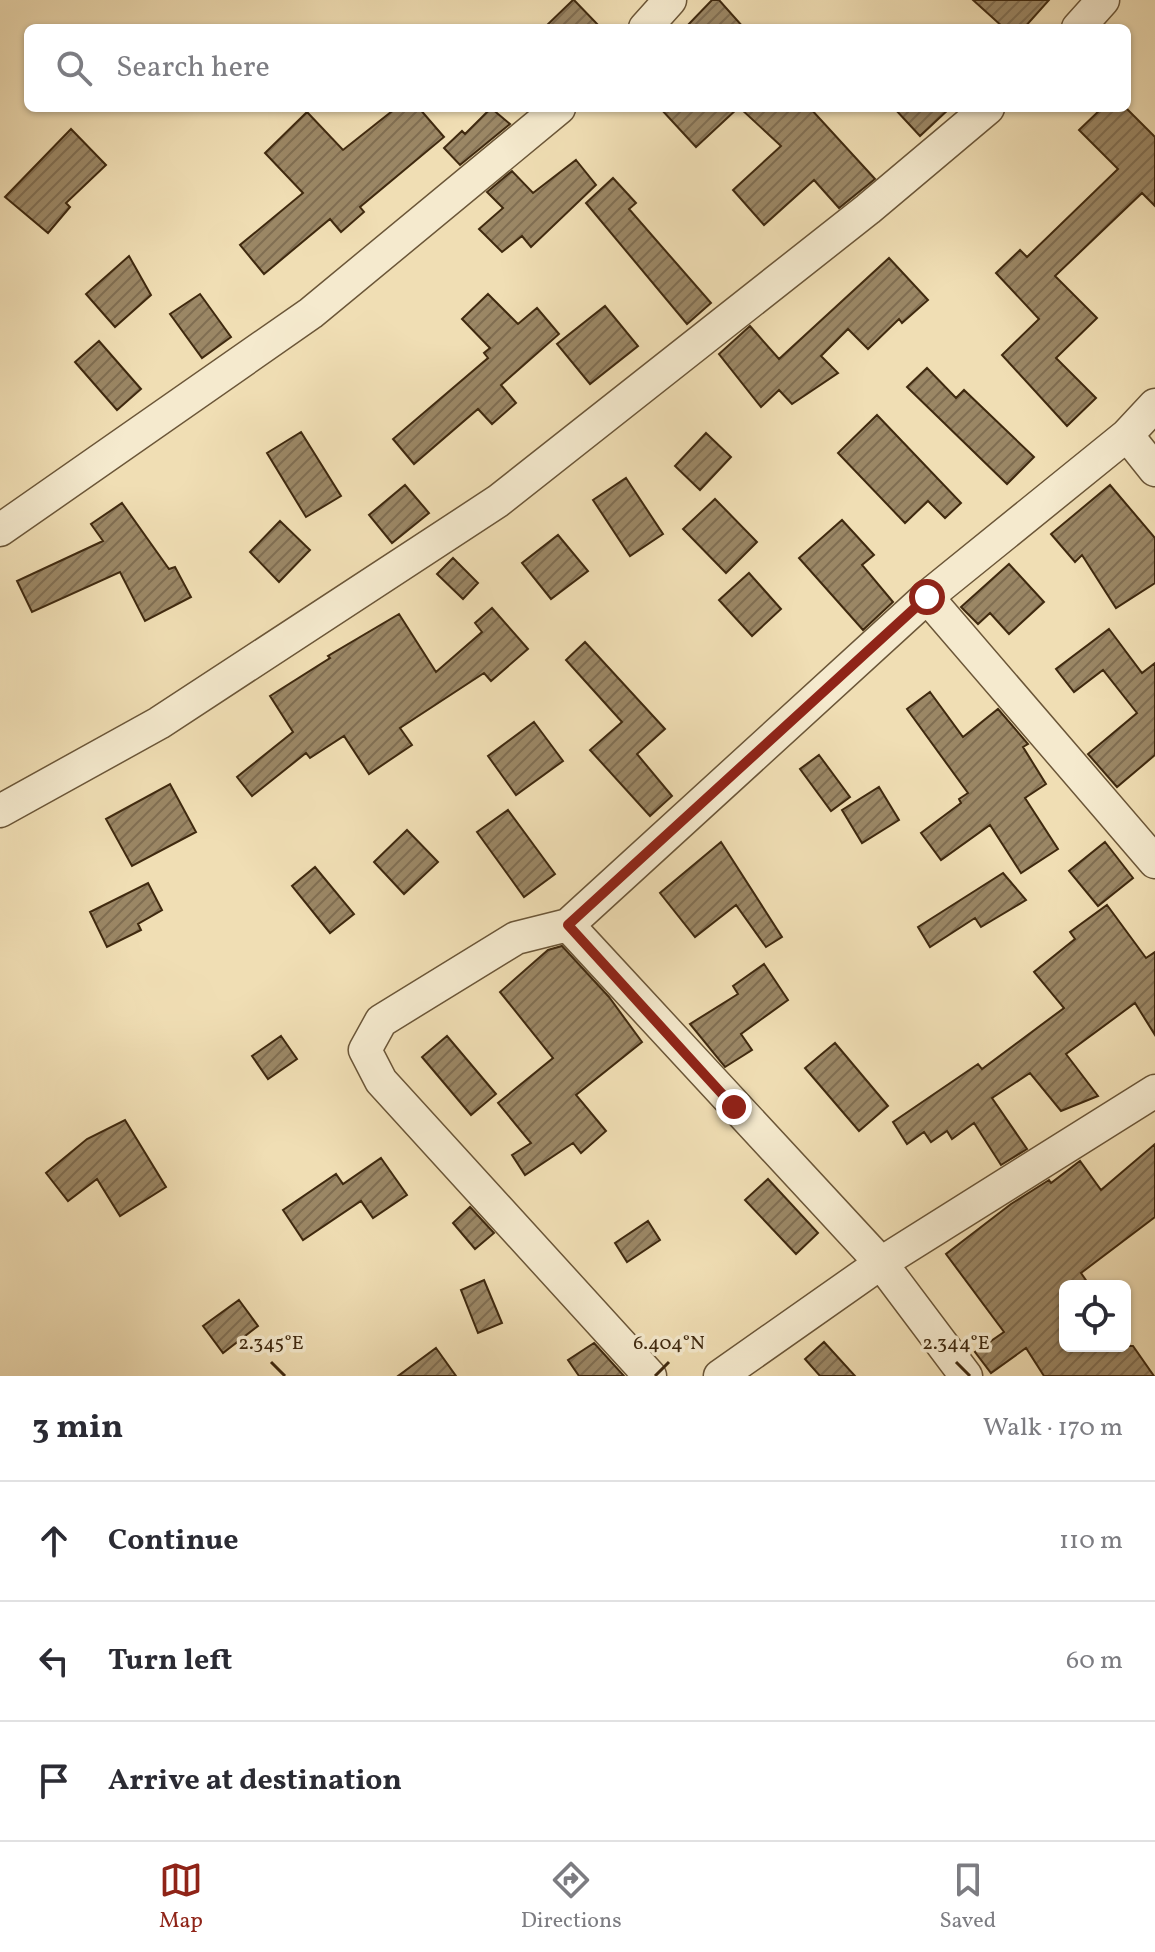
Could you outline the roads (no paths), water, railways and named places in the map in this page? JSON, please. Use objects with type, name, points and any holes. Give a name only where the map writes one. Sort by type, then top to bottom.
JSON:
[{"type":"street","points":[[649,24],[670,0]]},
{"type":"street","points":[[1082,24],[1103,0]]},
{"type":"street","points":[[0,530],[311,313],[554,112]]},
{"type":"street","points":[[0,811],[159,723],[498,501],[868,209],[983,112]]},
{"type":"street","points":[[650,1376],[381,1081],[365,1050],[381,1021],[516,938],[568,925],[927,597],[1127,435],[1155,405]]},
{"type":"street","points":[[1127,435],[1155,470]]},
{"type":"street","points":[[927,597],[1155,862]]},
{"type":"street","points":[[568,925],[881,1263],[966,1376]]},
{"type":"street","points":[[720,1376],[881,1263],[1155,1091]]}]
